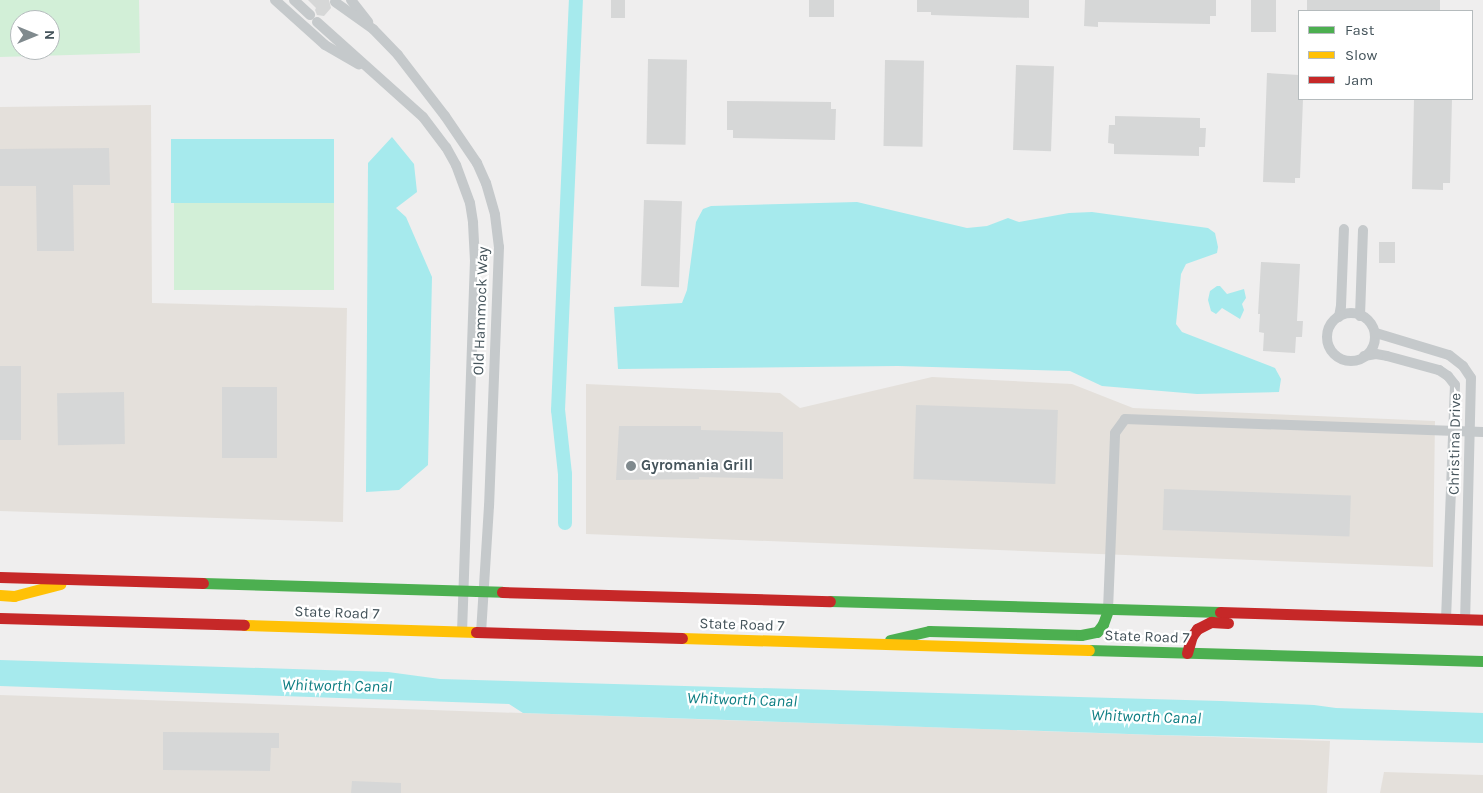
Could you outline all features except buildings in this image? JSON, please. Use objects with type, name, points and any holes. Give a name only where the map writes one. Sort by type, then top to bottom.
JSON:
[{"type":"main road","name":"State Road 7","points":[[0,577],[484,593],[1483,620]]},
{"type":"main road","points":[[0,595],[14,596],[71,580]]},
{"type":"main road","points":[[879,644],[899,636],[929,631],[1081,635],[1097,632],[1103,624],[1108,610]]},
{"type":"main road","points":[[1187,653],[1192,636],[1197,629],[1211,622],[1254,623],[1292,615]]},
{"type":"main road","name":"State Road 7","points":[[0,618],[1483,661]]},
{"type":"street","name":"Old Hammock Way","points":[[275,0],[325,45],[382,80]]},
{"type":"street","name":"Old Hammock Way","points":[[294,0],[418,111],[446,147],[463,181],[473,223],[475,260],[462,632]]},
{"type":"street","name":"Old Hammock Way","points":[[351,0],[373,29],[398,55],[466,144],[486,183],[495,215],[499,247],[481,633]]},
{"type":"street","name":"Old Hammock Way","points":[[335,2],[373,29]]},
{"type":"street","points":[[1339,317],[1344,228]]},
{"type":"street","points":[[1360,316],[1363,230]]},
{"type":"street","points":[[1349,314],[1360,316],[1368,320],[1376,333],[1371,350],[1364,356],[1354,359],[1342,358],[1333,352],[1327,344],[1326,333],[1330,324],[1339,317],[1349,314]]},
{"type":"street","name":"Christina Drive","points":[[1376,333],[1449,355],[1463,366],[1471,378],[1471,432],[1464,620]]},
{"type":"street","name":"Christina Drive","points":[[1364,356],[1387,356],[1439,370],[1448,376],[1455,385],[1446,619]]},
{"type":"street","points":[[1108,610],[1115,433],[1125,419],[1483,432]]},
{"type":"shaded area","points":[[151,105],[152,303],[347,308],[343,522],[0,511],[0,107]]},
{"type":"shaded area","points":[[932,377],[1072,384],[1133,408],[1435,421],[1433,567],[586,534],[586,384],[780,393],[800,408]]},
{"type":"shaded area","points":[[0,695],[1330,741],[1327,793],[0,793]]},
{"type":"shaded area","points":[[1384,772],[1483,775],[1483,793],[1380,793]]},
{"type":"green space","points":[[0,0],[139,0],[140,53],[60,55],[60,10],[10,10],[10,57],[0,57]]},
{"type":"green space","points":[[174,202],[334,202],[334,290],[174,290]]},
{"type":"water","points":[[392,137],[414,164],[417,192],[396,208],[406,217],[432,277],[428,465],[399,490],[366,492],[368,163]]},
{"type":"water","points":[[171,139],[334,139],[334,203],[171,203]]},
{"type":"water","points":[[857,202],[967,228],[987,226],[1008,218],[1019,222],[1069,213],[1092,212],[1208,228],[1215,233],[1218,247],[1217,253],[1186,264],[1181,274],[1176,324],[1182,332],[1275,368],[1281,379],[1279,392],[1197,394],[1102,386],[1070,371],[898,366],[618,369],[614,307],[682,303],[687,290],[696,222],[703,209],[711,206]]},
{"type":"water","points":[[1220,286],[1227,294],[1244,289],[1246,298],[1242,304],[1244,310],[1240,319],[1222,308],[1216,314],[1211,311],[1208,300],[1210,291]]},
{"type":"water","name":"Whitworth Canal","points":[[0,660],[388,672],[440,679],[1221,701],[1314,705],[1336,708],[1483,713],[1483,743],[1157,735],[523,713],[509,704],[0,686]]},
{"type":"waterway","points":[[565,523],[565,474],[558,410],[576,0]]},
{"type":"traffic: fast","points":[[203,583],[502,592]]},
{"type":"traffic: fast","points":[[830,601],[1220,612]]},
{"type":"traffic: fast","points":[[890,640],[929,631],[1081,635],[1097,632],[1103,624],[1108,610]]},
{"type":"traffic: fast","points":[[1089,650],[1483,661]]},
{"type":"traffic: slow","points":[[0,595],[14,596],[60,584]]},
{"type":"traffic: slow","points":[[244,625],[476,632]]},
{"type":"traffic: slow","points":[[682,638],[1089,650]]},
{"type":"traffic: jam","points":[[0,577],[203,583]]},
{"type":"traffic: jam","points":[[502,592],[830,601]]},
{"type":"traffic: jam","points":[[1220,612],[1483,620]]},
{"type":"traffic: jam","points":[[0,618],[244,625]]},
{"type":"traffic: jam","points":[[1187,653],[1192,636],[1197,629],[1211,622],[1228,623]]},
{"type":"traffic: jam","points":[[476,632],[682,638]]},
{"type":"place","name":"Gyromania Grill","points":[[631,466]]}]
